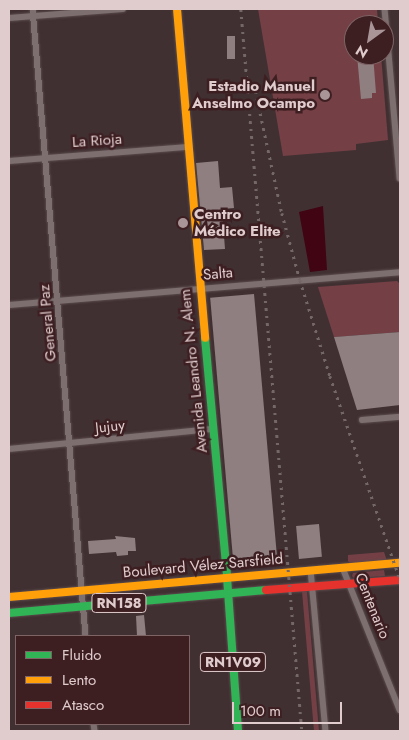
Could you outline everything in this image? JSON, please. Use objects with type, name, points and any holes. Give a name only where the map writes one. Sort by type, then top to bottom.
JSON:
[{"type":"main road","name":"Avenida Leandro N. Alem","points":[[177,9],[200,288],[227,577],[238,731]]},
{"type":"main road","name":"Boulevard Vélez Sarsfield","points":[[9,597],[400,563]]},
{"type":"main road","name":"Boulevard Vélez Sarsfield","points":[[9,613],[400,580]]},
{"type":"street","name":"General Paz","points":[[33,9],[86,635]]},
{"type":"street","points":[[9,18],[123,9]]},
{"type":"street","points":[[384,9],[398,132],[400,178]]},
{"type":"street","name":"La Rioja","points":[[9,161],[188,147]]},
{"type":"street","name":"Salta","points":[[9,305],[400,272]]},
{"type":"street","points":[[362,420],[400,417]]},
{"type":"street","name":"Jujuy","points":[[9,449],[214,429]]},
{"type":"street","name":"Centenario","points":[[343,568],[400,710]]},
{"type":"street","points":[[311,570],[326,731]]},
{"type":"shaded area","points":[[258,9],[377,9],[377,15],[344,15],[344,65],[382,65],[388,140],[356,144],[356,150],[283,156]]},
{"type":"shaded area","points":[[323,206],[327,270],[310,272],[299,212]]},
{"type":"shaded area","points":[[397,281],[400,284],[400,332],[334,337],[318,287]]},
{"type":"shaded area","points":[[384,552],[387,561],[350,563],[348,561],[348,555]]},
{"type":"shaded area","points":[[384,570],[385,576],[354,578],[352,576],[353,573]]},
{"type":"shaded area","points":[[305,590],[307,592],[319,731],[314,731],[302,591]]},
{"type":"building","points":[[227,36],[235,36],[235,59],[227,59]]},
{"type":"building","points":[[358,65],[374,65],[376,93],[372,93],[372,98],[361,99]]},
{"type":"building","points":[[218,161],[220,188],[232,187],[234,208],[222,209],[225,249],[204,250],[196,163]]},
{"type":"building","points":[[254,294],[277,556],[233,560],[210,298]]},
{"type":"building","points":[[400,332],[400,405],[357,410],[334,337]]},
{"type":"building","points":[[319,524],[322,557],[299,559],[296,526]]},
{"type":"building","points":[[115,536],[135,538],[136,551],[128,551],[128,555],[117,556],[116,552],[89,554],[88,541],[116,539]]},
{"type":"building","points":[[144,615],[146,635],[137,635],[136,616]]},
{"type":"railway","points":[[241,9],[302,731]]},
{"type":"railway","points":[[254,84],[282,213],[300,280],[330,376],[400,579]]},
{"type":"traffic: fast","points":[[205,338],[227,577]]},
{"type":"traffic: fast","points":[[227,577],[238,731]]},
{"type":"traffic: fast","points":[[9,613],[266,590]]},
{"type":"traffic: slow","points":[[177,9],[205,338]]},
{"type":"traffic: slow","points":[[9,597],[400,563]]},
{"type":"traffic: jam","points":[[266,590],[400,580]]},
{"type":"place","name":"Estadio Manuel Anselmo Ocampo","points":[[325,95]]},
{"type":"place","name":"Centro Médico Elite","points":[[183,223]]}]
